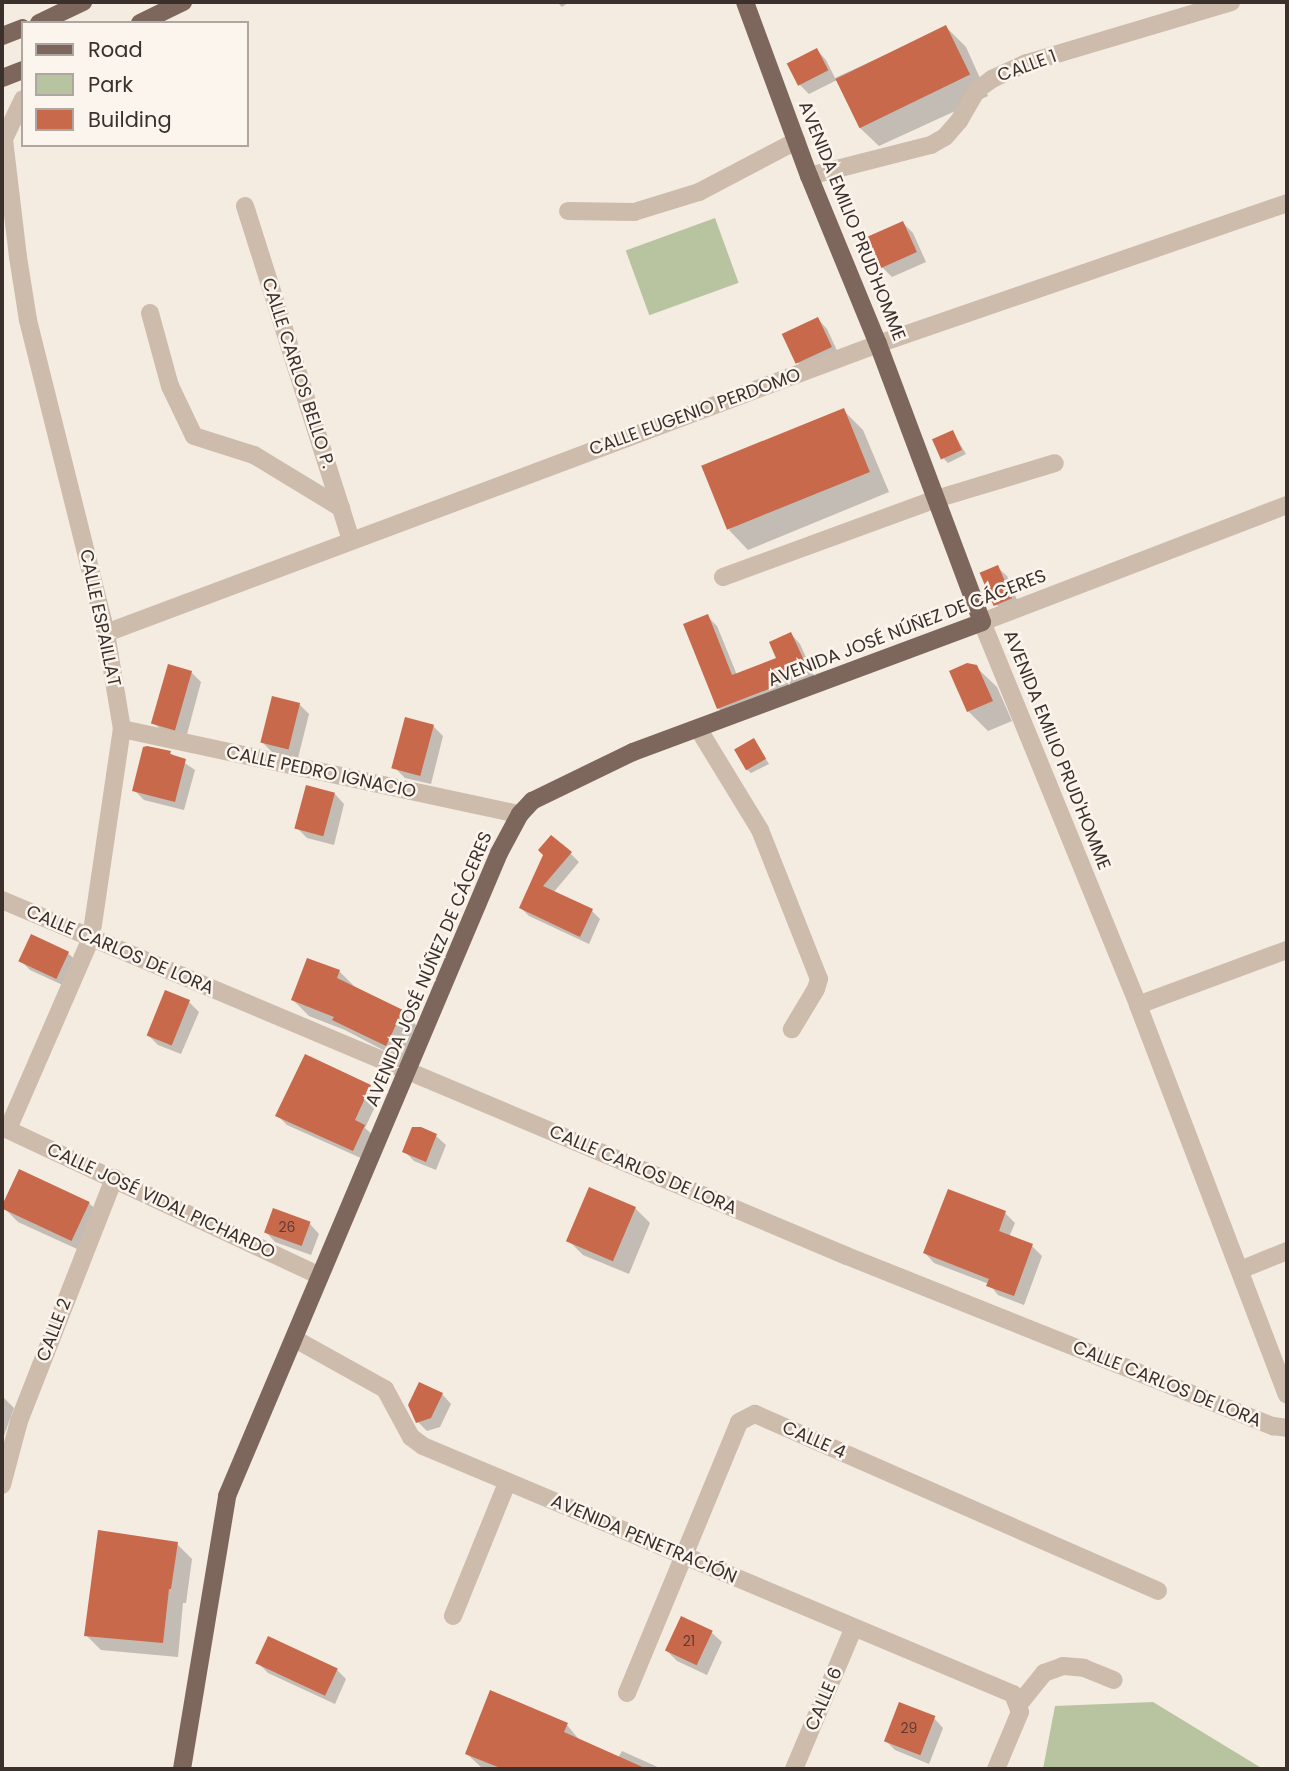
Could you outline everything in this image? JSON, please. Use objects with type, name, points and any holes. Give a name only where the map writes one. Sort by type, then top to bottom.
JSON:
[{"type":"main road","points":[[51,14],[83,2]]},
{"type":"main road","points":[[144,21],[183,2]]},
{"type":"main road","name":"AVENIDA EMILIO PRUD'HOMME","points":[[745,2],[809,176],[878,344],[982,622]]},
{"type":"main road","points":[[2,36],[21,29]]},
{"type":"main road","points":[[2,78],[21,71]]},
{"type":"main road","name":"AVENIDA JOSÉ NÚÑEZ DE CÁCERES","points":[[182,1769],[227,1496],[499,853],[520,814],[532,801],[633,752],[699,730],[982,622]]},
{"type":"street","name":"CALLE 1","points":[[809,176],[931,145],[945,137],[959,121],[977,90],[992,79],[1027,63],[1231,2]]},
{"type":"street","name":"CALLE ESPAILLAT","points":[[5,1128],[91,938],[122,729],[106,633],[28,320],[4,139],[21,103]]},
{"type":"street","points":[[568,211],[635,212],[699,192],[796,141]]},
{"type":"street","name":"CALLE EUGENIO PERDOMO","points":[[106,633],[878,344],[1287,202]]},
{"type":"street","name":"CALLE CARLOS BELLO P.","points":[[245,206],[351,541]]},
{"type":"street","points":[[150,313],[170,386],[194,436],[254,455],[341,508]]},
{"type":"street","points":[[723,577],[936,499],[1055,463]]},
{"type":"street","name":"AVENIDA JOSÉ NÚÑEZ DE CÁCERES","points":[[982,622],[1287,505]]},
{"type":"street","name":"AVENIDA EMILIO PRUD'HOMME","points":[[982,622],[1138,1005],[1287,1395]]},
{"type":"street","name":"CALLE PEDRO IGNACIO","points":[[122,729],[520,814]]},
{"type":"street","points":[[699,730],[760,830],[818,979],[816,989],[792,1029]]},
{"type":"street","name":"CALLE CARLOS DE LORA","points":[[2,900],[847,1256],[1273,1426],[1287,1428]]},
{"type":"street","points":[[1138,1005],[1287,950]]},
{"type":"street","name":"CALLE JOSÉ VIDAL PICHARDO","points":[[5,1128],[320,1276]]},
{"type":"street","name":"CALLE 2","points":[[2,1485],[19,1421],[114,1178]]},
{"type":"street","points":[[1240,1269],[1287,1251]]},
{"type":"street","name":"AVENIDA PENETRACIÓN","points":[[295,1339],[385,1389],[411,1437],[423,1446],[853,1629],[996,1686],[1013,1695],[1019,1704]]},
{"type":"street","name":"CALLE 4","points":[[627,1693],[738,1422],[755,1414],[1158,1591]]},
{"type":"street","points":[[453,1616],[507,1483]]},
{"type":"street","name":"CALLE 6","points":[[794,1769],[853,1629]]},
{"type":"street","points":[[996,1769],[1017,1724],[1019,1704],[1044,1673],[1063,1666],[1084,1668],[1114,1680]]},
{"type":"green space","points":[[715,218],[739,283],[649,315],[626,250]]},
{"type":"green space","points":[[1153,1702],[1263,1769],[1043,1769],[1055,1706]]},
{"type":"building","points":[[946,25],[970,74],[860,128],[835,79]]},
{"type":"building","points":[[817,48],[828,70],[798,86],[787,63]]},
{"type":"building","points":[[903,221],[917,252],[881,268],[867,237]]},
{"type":"building","points":[[818,317],[832,347],[796,364],[782,334]]},
{"type":"building","points":[[844,408],[870,472],[727,530],[701,466]]},
{"type":"building","points":[[953,430],[962,450],[941,459],[932,439]]},
{"type":"building","points":[[998,565],[1012,598],[994,606],[980,573]]},
{"type":"building","points":[[708,614],[732,675],[776,658],[769,642],[791,632],[807,667],[772,683],[774,687],[717,709],[683,624]]},
{"type":"building","points":[[967,663],[977,665],[993,701],[967,712],[949,671]]},
{"type":"building","points":[[168,664],[192,671],[175,730],[151,724]]},
{"type":"building","points":[[272,696],[300,703],[289,750],[260,743]]},
{"type":"building","points":[[405,717],[434,725],[420,776],[391,768]]},
{"type":"building","points":[[754,738],[766,759],[746,770],[734,750]]},
{"type":"building","points":[[143,747],[171,751],[170,754],[186,759],[175,802],[132,791]]},
{"type":"building","points":[[306,785],[335,793],[323,836],[294,828]]},
{"type":"building","points":[[551,835],[572,852],[543,886],[593,909],[580,937],[519,908],[543,855],[538,850]]},
{"type":"building","points":[[31,934],[69,952],[56,979],[18,961]]},
{"type":"building","points":[[307,958],[340,970],[337,978],[403,1010],[386,1046],[332,1020],[334,1017],[291,1000]]},
{"type":"building","points":[[165,990],[190,1000],[172,1046],[147,1035]]},
{"type":"building","points":[[305,1054],[371,1085],[355,1120],[365,1125],[353,1151],[275,1116]]},
{"type":"building","points":[[412,1127],[421,1127],[437,1134],[426,1162],[402,1152]]},
{"type":"building","points":[[19,1169],[90,1202],[72,1241],[2,1209]]},
{"type":"building","points":[[589,1187],[636,1207],[613,1261],[566,1241]]},
{"type":"building","points":[[948,1189],[1006,1211],[999,1231],[1033,1244],[1014,1296],[986,1286],[989,1279],[923,1253]]},
{"type":"building","points":[[273,1208],[311,1222],[302,1246],[264,1232]]},
{"type":"building","points":[[419,1382],[443,1393],[431,1418],[416,1423],[408,1405]]},
{"type":"building","points":[[98,1530],[178,1542],[163,1643],[84,1636]]},
{"type":"building","points":[[681,1616],[713,1631],[697,1665],[665,1650]]},
{"type":"building","points":[[268,1636],[338,1669],[325,1696],[255,1663]]},
{"type":"building","points":[[490,1690],[568,1723],[564,1732],[647,1769],[503,1769],[465,1754]]},
{"type":"building","points":[[899,1702],[935,1716],[920,1755],[884,1741]]}]
